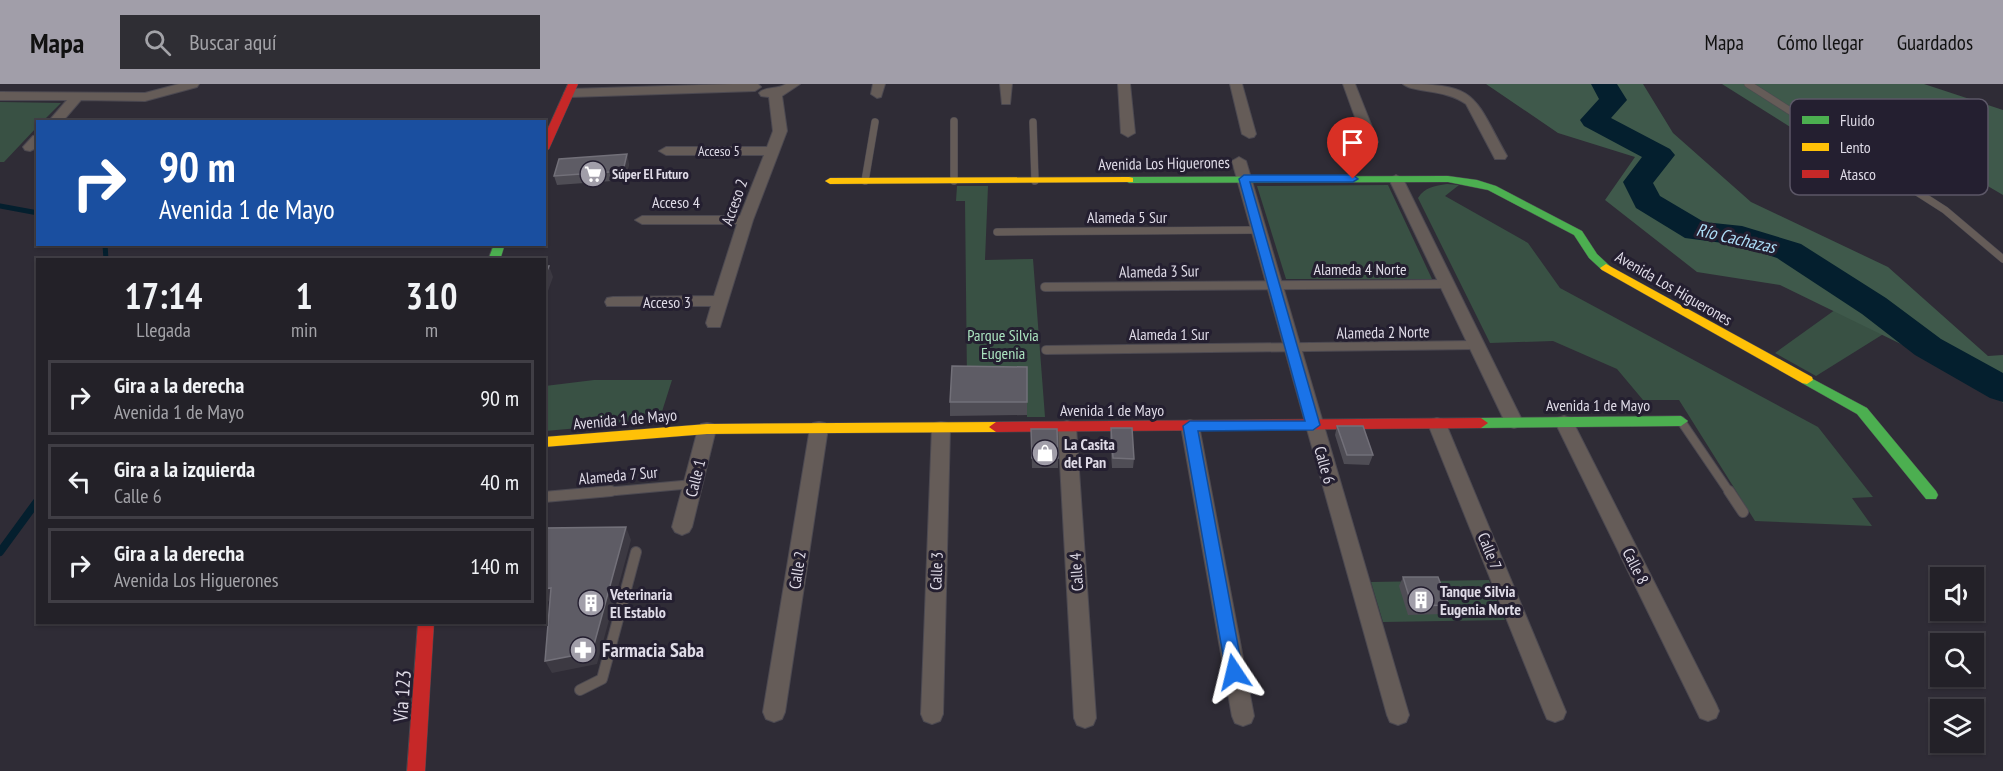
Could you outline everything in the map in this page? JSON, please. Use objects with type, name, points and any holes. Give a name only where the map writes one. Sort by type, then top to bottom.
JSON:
[{"type":"street","points":[[0,96],[145,97],[193,84]]},
{"type":"street","points":[[546,145],[572,89],[754,86],[764,93],[776,93],[787,90],[794,84]]},
{"type":"street","points":[[1006,84],[1006,101]]},
{"type":"street","points":[[1124,84],[1128,133]]},
{"type":"street","points":[[1236,84],[1249,134]]},
{"type":"street","points":[[1349,84],[1371,142]]},
{"type":"street","points":[[1409,84],[1444,88],[1464,95],[1471,102],[1500,156]]},
{"type":"street","name":"Acceso 2","points":[[714,323],[746,220],[780,131],[776,93]]},
{"type":"street","points":[[56,120],[77,97]]},
{"type":"street","name":"Acceso 5","points":[[666,151],[772,151]]},
{"type":"street","name":"Avenida Los Higuerones","points":[[830,181],[1035,181],[1241,170],[1396,179],[1448,179],[1477,183],[1570,228],[1578,234],[1593,256],[1610,272],[1862,411],[1931,495]]},
{"type":"street","name":"Calle 6","points":[[1241,170],[1398,715]]},
{"type":"street","points":[[1396,179],[1514,422]]},
{"type":"street","name":"Acceso 4","points":[[642,220],[746,220]]},
{"type":"street","name":"Acceso 3","points":[[613,302],[720,301]]},
{"type":"street","name":"Avenida 1 de Mayo","points":[[546,442],[707,429],[1681,421]]},
{"type":"street","name":"Calle 8","points":[[1564,422],[1708,711]]},
{"type":"street","name":"Calle 7","points":[[1437,424],[1556,712]]},
{"type":"street","points":[[1190,426],[1243,716]]},
{"type":"street","name":"Calle 4","points":[[1067,427],[1085,718]]},
{"type":"street","name":"Calle 2","points":[[774,712],[819,428]]},
{"type":"street","name":"Calle 3","points":[[932,714],[941,428]]},
{"type":"street","name":"Calle 1","points":[[682,527],[707,429]]},
{"type":"street","name":"Vía 123","points":[[416,771],[426,624]]},
{"type":"lane","points":[[1748,84],[1790,113]]},
{"type":"lane","points":[[954,121],[954,181]]},
{"type":"lane","points":[[865,181],[875,122]]},
{"type":"lane","points":[[1033,122],[1035,181]]},
{"type":"lane","points":[[1920,195],[1947,212],[1988,244],[2003,259]]},
{"type":"lane","name":"Alameda 5 Sur","points":[[997,232],[1258,230]]},
{"type":"lane","name":"Alameda 4 Norte","points":[[1274,284],[1447,284]]},
{"type":"lane","name":"Alameda 3 Sur","points":[[1045,287],[1274,284]]},
{"type":"lane","name":"Alameda 2 Norte","points":[[1292,348],[1475,345]]},
{"type":"lane","name":"Alameda 1 Sur","points":[[1046,350],[1292,348]]},
{"type":"lane","points":[[1681,421],[1743,512]]},
{"type":"lane","name":"Alameda 7 Sur","points":[[546,496],[693,484]]},
{"type":"lane","points":[[580,690],[602,679],[636,552]]},
{"type":"green space","points":[[1486,84],[1643,84],[1673,133],[1751,202],[1888,267],[1988,356],[2003,355],[2003,403],[1989,387],[1780,285],[1697,272],[1605,200],[1635,157],[1558,133]]},
{"type":"green space","points":[[1722,84],[1924,84],[1970,99],[1790,99],[1790,127]]},
{"type":"green space","points":[[0,102],[61,103],[44,120],[36,120],[36,128],[4,162],[0,162]]},
{"type":"green space","points":[[1988,105],[2003,110],[2003,195],[1988,186]]},
{"type":"green space","points":[[1447,184],[1459,185],[1445,196],[1528,243],[1560,288],[1818,427],[1873,497],[1852,498],[1872,526],[1755,521],[1679,400],[1643,400],[1617,369],[1553,341],[1490,343],[1418,198],[1427,189]]},
{"type":"green space","points":[[1388,185],[1432,279],[1286,279],[1257,186]]},
{"type":"green space","name":"Parque Silvia Eugenia","points":[[957,186],[988,186],[985,260],[1033,259],[1045,417],[1027,417],[1026,380],[967,380],[965,201],[956,201]]},
{"type":"green space","points":[[1839,307],[1885,333],[1816,376],[1775,353]]},
{"type":"green space","points":[[594,380],[672,380],[659,421],[546,431],[546,386]]},
{"type":"green space","points":[[1489,580],[1505,620],[1383,622],[1371,582]]},
{"type":"building","points":[[627,154],[623,171],[554,176],[559,159]]},
{"type":"building","points":[[952,366],[1027,367],[1027,402],[950,402]]},
{"type":"building","points":[[1337,426],[1363,426],[1373,455],[1347,455]]},
{"type":"building","points":[[1111,428],[1132,428],[1134,459],[1113,458]]},
{"type":"building","name":"La Casita del Pan","points":[[1031,429],[1057,429],[1058,458],[1032,458]]},
{"type":"building","points":[[626,527],[592,652],[545,661],[551,588],[546,589],[546,528]]},
{"type":"building","points":[[1403,577],[1438,577],[1449,605],[1412,606]]},
{"type":"waterway","name":"Río Cachazas","points":[[1604,84],[1613,100],[1594,120],[1660,155],[1638,182],[1647,201],[1696,231],[1742,236],[1789,251],[1874,306],[1928,347],[2003,389]]},
{"type":"waterway","points":[[0,206],[36,213]]},
{"type":"waterway","points":[[105,246],[106,258]]},
{"type":"waterway","points":[[0,552],[36,503]]},
{"type":"traffic: fast","points":[[1129,180],[1448,179],[1477,183],[1492,188],[1578,233],[1593,256],[1606,268]]},
{"type":"traffic: fast","points":[[495,258],[499,246]]},
{"type":"traffic: fast","points":[[1807,380],[1862,411],[1931,495]]},
{"type":"traffic: fast","points":[[1481,423],[1681,421]]},
{"type":"traffic: slow","points":[[830,181],[1129,180]]},
{"type":"traffic: slow","points":[[1606,268],[1807,380]]},
{"type":"traffic: slow","points":[[546,442],[707,429],[996,427]]},
{"type":"traffic: jam","points":[[546,145],[573,84]]},
{"type":"traffic: jam","points":[[996,427],[1481,423]]},
{"type":"traffic: jam","points":[[416,771],[426,624]]},
{"type":"place","name":"Súper El Futuro","points":[[593,174]]},
{"type":"place","name":"La Casita del Pan","points":[[1045,453]]},
{"type":"place","name":"Tanque Silvia Eugenia Norte","points":[[1421,600]]},
{"type":"place","name":"Veterinaria El Establo","points":[[591,603]]},
{"type":"place","name":"Farmacia Saba","points":[[583,650]]},
{"type":"route","points":[[1234,672],[1190,426],[1313,425],[1244,179],[1353,179]]}]
